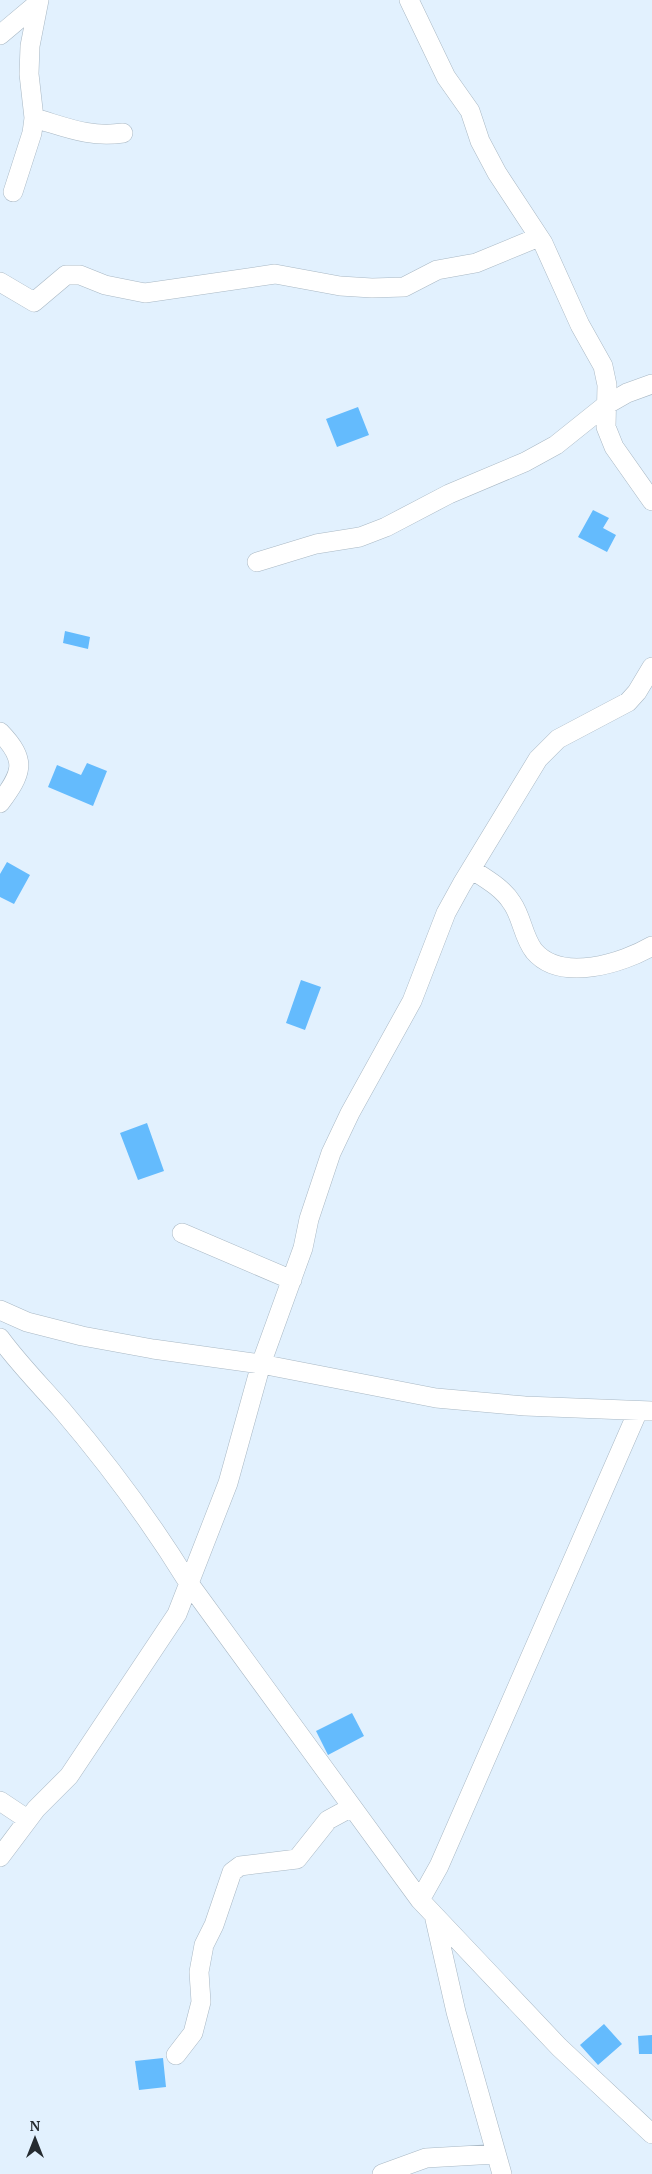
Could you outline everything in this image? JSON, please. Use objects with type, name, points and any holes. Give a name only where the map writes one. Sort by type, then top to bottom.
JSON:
[{"type":"street","points":[[409,0],[446,77],[470,111],[480,141],[497,173],[539,238],[580,325],[603,366],[607,386],[606,427],[614,448],[652,501]]},
{"type":"street","points":[[0,35],[39,2]]},
{"type":"street","points":[[13,192],[32,133],[34,118],[29,74],[30,46],[39,2]]},
{"type":"street","points":[[34,118],[85,134],[104,136],[123,134]]},
{"type":"street","points":[[0,282],[34,302],[66,275],[80,275],[104,285],[145,292],[275,274],[340,286],[404,287],[437,270],[476,263],[539,238]]},
{"type":"street","points":[[257,562],[316,544],[360,537],[386,527],[449,494],[526,462],[556,445],[606,405],[628,393],[652,384]]},
{"type":"street","points":[[0,1857],[27,1819],[69,1776],[177,1614],[228,1483],[262,1364],[292,1280],[331,1152],[350,1113],[412,1001],[446,912],[538,759],[558,739],[628,702],[638,692],[652,667]]},
{"type":"street","points":[[0,732],[15,748],[20,761],[14,784],[0,803]]},
{"type":"street","points":[[471,869],[497,887],[513,903],[526,937],[535,952],[555,966],[582,968],[607,966],[652,946]]},
{"type":"street","points":[[182,1233],[292,1280]]},
{"type":"street","points":[[0,1310],[27,1322],[82,1336],[153,1349],[262,1364],[436,1398],[526,1406],[645,1411],[440,1866],[420,1900]]},
{"type":"street","points":[[0,1338],[26,1372],[61,1410],[109,1468],[188,1582],[420,1900],[559,2047],[652,2134]]},
{"type":"street","points":[[0,1801],[27,1819]]},
{"type":"street","points":[[176,2055],[193,2033],[201,2002],[198,1972],[204,1945],[214,1925],[232,1872],[240,1866],[297,1859],[328,1820],[352,1807]]},
{"type":"street","points":[[434,1915],[456,2012],[502,2174]]},
{"type":"street","points":[[382,2174],[426,2158],[496,2154]]},
{"type":"building","points":[[358,407],[369,435],[337,447],[326,419]]},
{"type":"building","points":[[593,510],[609,518],[603,528],[616,535],[607,552],[578,537]]},
{"type":"building","points":[[65,631],[90,637],[88,649],[63,643]]},
{"type":"building","points":[[87,763],[107,771],[93,806],[48,787],[57,765],[81,775]]},
{"type":"building","points":[[7,862],[30,875],[14,904],[0,897],[0,874]]},
{"type":"building","points":[[301,980],[321,987],[305,1030],[286,1023]]},
{"type":"building","points":[[147,1123],[164,1171],[138,1180],[120,1133]]},
{"type":"building","points":[[352,1713],[364,1736],[328,1755],[316,1731]]},
{"type":"building","points":[[604,2024],[622,2044],[598,2065],[580,2045]]},
{"type":"building","points":[[652,2035],[652,2054],[639,2054],[638,2036]]},
{"type":"building","points":[[163,2058],[166,2087],[139,2090],[135,2061]]}]
